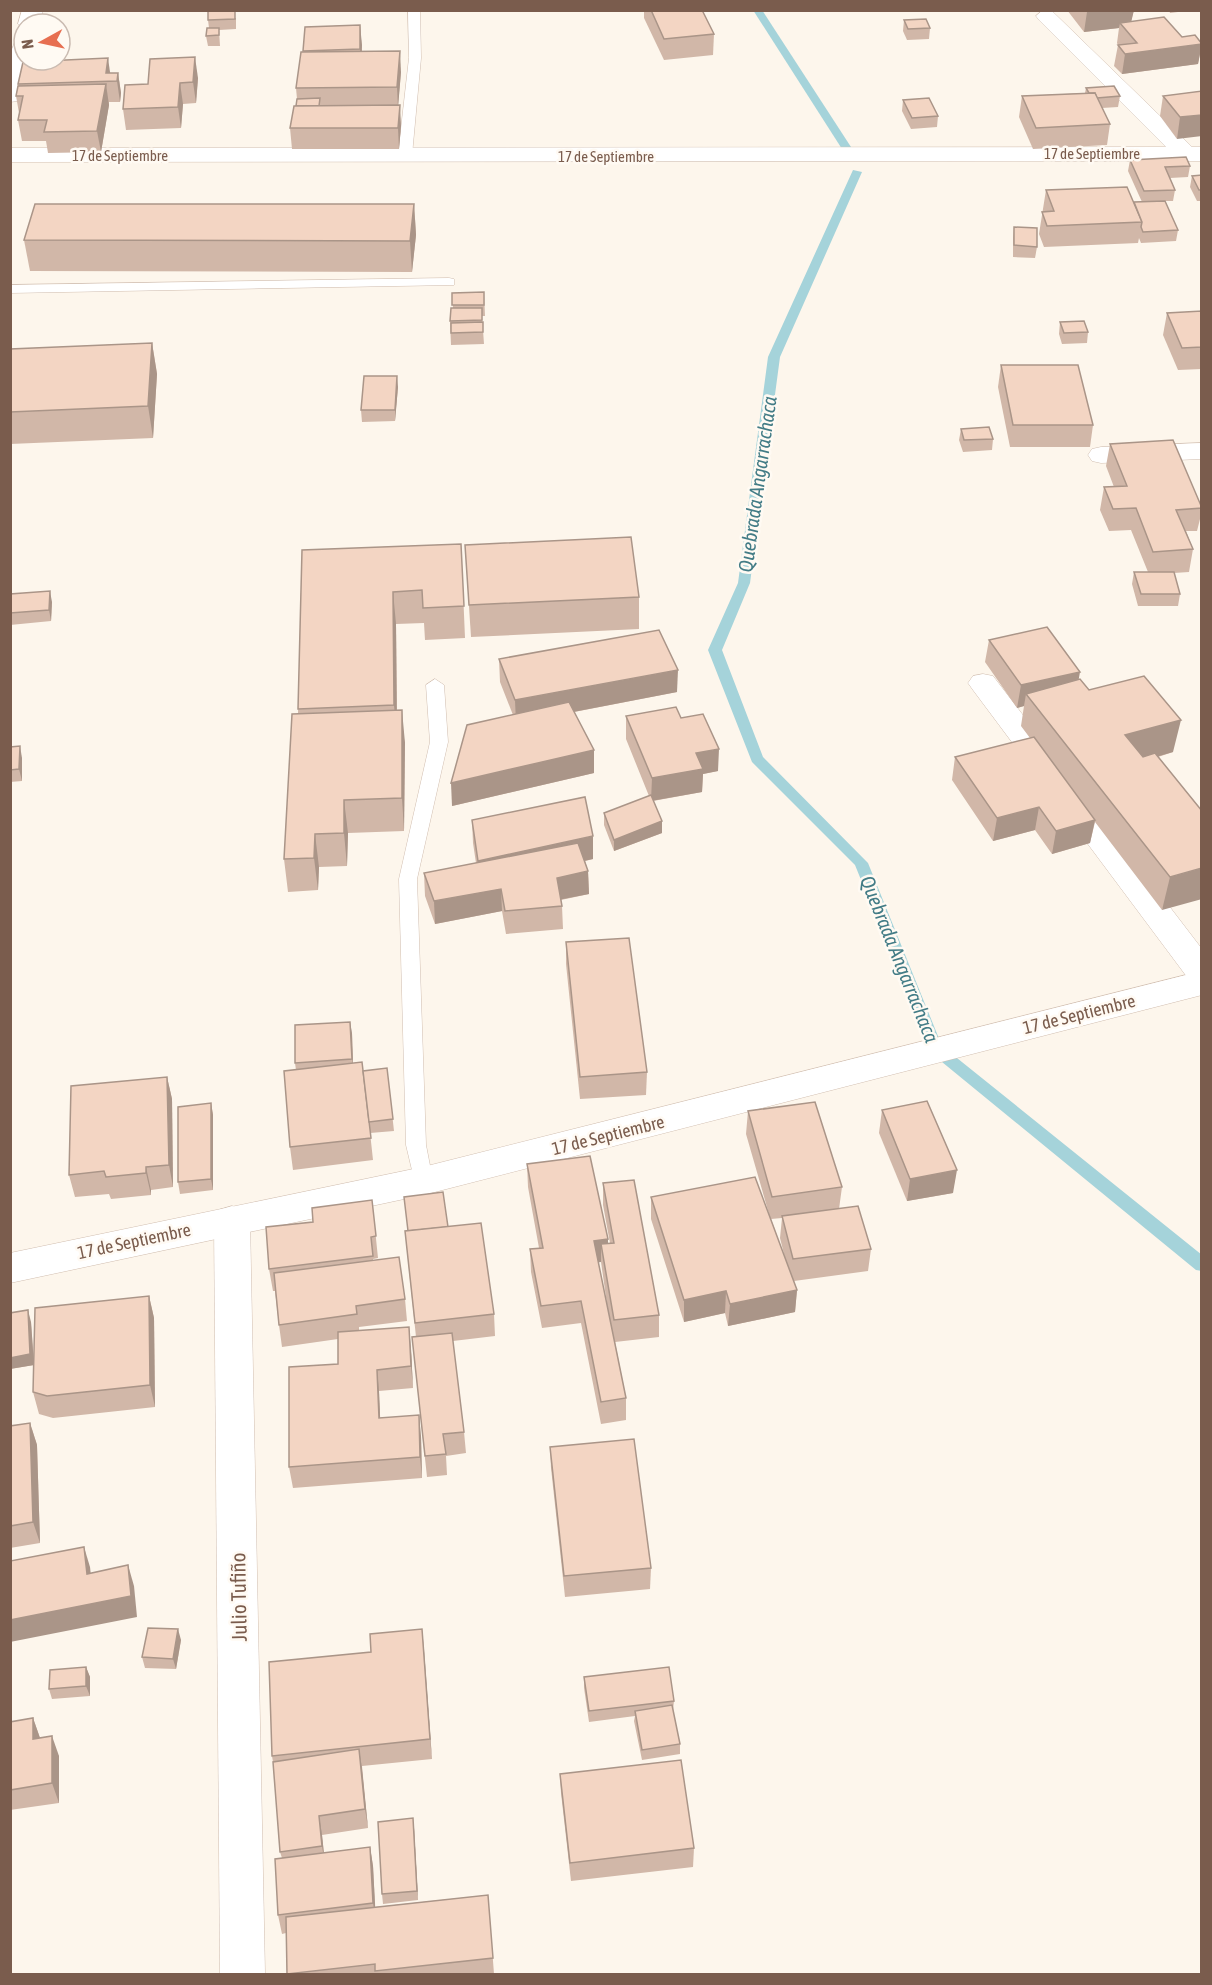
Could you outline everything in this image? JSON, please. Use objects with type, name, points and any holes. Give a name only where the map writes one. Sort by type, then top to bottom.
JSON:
[{"type":"street","points":[[1046,16],[1193,153]]},
{"type":"street","points":[[10,96],[16,72]]},
{"type":"street","name":"17 de Septiembre","points":[[10,155],[1193,153]]},
{"type":"street","points":[[1101,455],[1202,451]]},
{"type":"street","points":[[983,683],[1202,973]]},
{"type":"street","name":"17 de Septiembre","points":[[10,1268],[423,1181],[1202,983]]},
{"type":"street","name":"Julio Tufiño","points":[[232,1220],[243,1974]]},
{"type":"lane","points":[[405,155],[415,58],[414,10]]},
{"type":"lane","points":[[10,290],[449,282]]},
{"type":"lane","points":[[423,1181],[416,1145],[408,879],[439,742],[435,685]]},
{"type":"building","points":[[208,10],[235,10],[235,19],[208,20]]},
{"type":"building","points":[[651,10],[702,10],[714,34],[664,39]]},
{"type":"building","points":[[1164,17],[1182,37],[1195,35],[1202,44],[1125,54],[1118,45],[1137,43],[1120,23]]},
{"type":"building","points":[[926,19],[930,28],[908,29],[904,20]]},
{"type":"building","points":[[360,25],[360,49],[303,51],[305,27]]},
{"type":"building","points":[[207,28],[219,28],[219,35],[206,36]]},
{"type":"building","points":[[400,51],[397,87],[296,88],[301,52]]},
{"type":"building","points":[[195,57],[193,82],[180,83],[178,107],[123,109],[125,85],[148,84],[150,59]]},
{"type":"building","points":[[108,58],[106,73],[118,73],[117,81],[18,84],[21,72],[72,72],[72,60]]},
{"type":"building","points":[[106,84],[97,131],[44,132],[47,120],[18,120],[23,96],[16,96],[18,86]]},
{"type":"building","points":[[1114,86],[1120,96],[1097,98],[1095,93],[1089,93],[1086,88]]},
{"type":"building","points":[[1202,91],[1202,115],[1180,117],[1163,96]]},
{"type":"building","points":[[1095,93],[1110,124],[1036,128],[1022,96]]},
{"type":"building","points":[[320,98],[319,106],[296,106],[297,99]]},
{"type":"building","points":[[929,98],[938,116],[912,118],[903,100]]},
{"type":"building","points":[[400,105],[398,128],[290,128],[294,106]]},
{"type":"building","points":[[1186,157],[1190,166],[1165,167],[1175,190],[1144,191],[1130,160]]},
{"type":"building","points":[[1202,175],[1202,190],[1199,190],[1192,176]]},
{"type":"building","points":[[1127,187],[1142,222],[1047,226],[1042,212],[1054,211],[1046,190]]},
{"type":"building","points":[[1165,201],[1178,230],[1143,232],[1142,222],[1134,202]]},
{"type":"building","points":[[35,204],[414,204],[410,241],[24,240]]},
{"type":"building","points":[[1014,227],[1037,228],[1037,247],[1014,245]]},
{"type":"building","points":[[484,292],[484,305],[452,305],[452,293]]},
{"type":"building","points":[[451,308],[482,308],[482,320],[450,321]]},
{"type":"building","points":[[1202,311],[1202,347],[1182,348],[1167,313]]},
{"type":"building","points":[[1084,321],[1088,332],[1064,333],[1060,322]]},
{"type":"building","points":[[483,322],[483,332],[451,333],[451,323]]},
{"type":"building","points":[[152,343],[148,406],[10,412],[10,349]]},
{"type":"building","points":[[1001,365],[1078,365],[1093,425],[1013,425]]},
{"type":"building","points":[[364,376],[397,376],[395,410],[361,410]]},
{"type":"building","points":[[989,427],[993,439],[964,440],[961,429]]},
{"type":"building","points":[[1173,440],[1202,508],[1176,510],[1193,549],[1153,552],[1136,508],[1113,509],[1104,487],[1127,486],[1110,444]]},
{"type":"building","points":[[631,537],[639,597],[469,605],[465,545]]},
{"type":"building","points":[[461,544],[464,606],[423,608],[422,590],[393,592],[394,705],[298,709],[302,550]]},
{"type":"building","points":[[1134,572],[1174,572],[1180,594],[1141,594]]},
{"type":"building","points":[[50,591],[49,610],[10,613],[10,594]]},
{"type":"building","points":[[1047,627],[1080,672],[1021,685],[989,640]]},
{"type":"building","points":[[659,630],[678,670],[515,700],[499,659]]},
{"type":"building","points":[[1144,676],[1181,720],[1125,735],[1143,757],[1155,753],[1202,811],[1202,868],[1170,877],[1026,694],[1080,679],[1089,690]]},
{"type":"building","points":[[569,702],[594,750],[451,783],[467,725]]},
{"type":"building","points":[[676,707],[681,718],[703,714],[719,749],[696,753],[703,769],[652,778],[626,716]]},
{"type":"building","points":[[402,710],[402,798],[344,800],[344,833],[315,834],[314,858],[284,859],[292,714]]},
{"type":"building","points":[[1034,737],[1095,820],[1056,831],[1039,807],[997,818],[955,757]]},
{"type":"building","points":[[20,746],[19,769],[10,770],[10,747]]},
{"type":"building","points":[[651,795],[662,821],[614,840],[604,813]]},
{"type":"building","points":[[585,797],[593,836],[478,861],[472,820]]},
{"type":"building","points":[[578,843],[588,871],[557,878],[562,906],[505,911],[501,889],[434,901],[424,873]]},
{"type":"building","points":[[629,938],[647,1072],[580,1077],[566,942]]},
{"type":"building","points":[[350,1022],[352,1059],[295,1063],[295,1025]]},
{"type":"building","points":[[362,1062],[371,1138],[290,1147],[284,1071]]},
{"type":"building","points":[[387,1068],[393,1119],[369,1122],[363,1071]]},
{"type":"building","points":[[167,1077],[169,1165],[146,1167],[146,1173],[106,1177],[104,1171],[69,1175],[71,1086]]},
{"type":"building","points":[[927,1101],[957,1170],[910,1179],[882,1110]]},
{"type":"building","points":[[815,1102],[842,1187],[772,1197],[748,1111]]},
{"type":"building","points":[[211,1103],[211,1179],[178,1182],[178,1107]]},
{"type":"building","points":[[590,1156],[608,1239],[594,1241],[626,1398],[601,1402],[581,1301],[541,1306],[530,1249],[543,1248],[527,1164]]},
{"type":"building","points":[[755,1177],[797,1290],[730,1304],[726,1291],[684,1300],[651,1197]]},
{"type":"building","points":[[634,1180],[659,1315],[614,1320],[601,1244],[614,1243],[603,1183]]},
{"type":"building","points":[[443,1192],[448,1227],[408,1231],[404,1197]]},
{"type":"building","points":[[372,1200],[376,1236],[371,1237],[373,1256],[269,1269],[266,1227],[313,1222],[312,1208]]},
{"type":"building","points":[[858,1206],[871,1249],[793,1259],[782,1216]]},
{"type":"building","points":[[481,1223],[494,1314],[415,1323],[405,1231]]},
{"type":"building","points":[[399,1257],[405,1299],[356,1306],[357,1314],[279,1325],[274,1273]]},
{"type":"building","points":[[149,1296],[150,1385],[47,1396],[33,1392],[35,1308]]},
{"type":"building","points":[[28,1310],[30,1354],[10,1358],[10,1313]]},
{"type":"building","points":[[409,1327],[411,1366],[377,1370],[379,1418],[419,1415],[420,1457],[289,1467],[289,1367],[338,1364],[338,1332]]},
{"type":"building","points":[[452,1333],[464,1432],[443,1434],[446,1454],[425,1456],[412,1337]]},
{"type":"building","points":[[30,1423],[33,1522],[10,1526],[10,1426]]},
{"type":"building","points":[[634,1439],[651,1568],[564,1576],[550,1447]]},
{"type":"building","points":[[84,1547],[87,1574],[128,1565],[131,1596],[10,1620],[10,1561]]},
{"type":"building","points":[[148,1628],[178,1629],[173,1659],[142,1657]]},
{"type":"building","points":[[422,1629],[430,1739],[272,1756],[269,1662],[371,1652],[370,1634]]},
{"type":"building","points":[[86,1667],[86,1686],[49,1689],[50,1670]]},
{"type":"building","points":[[669,1667],[674,1701],[589,1711],[584,1677]]},
{"type":"building","points":[[672,1705],[680,1744],[642,1750],[635,1711]]},
{"type":"building","points":[[33,1718],[33,1739],[52,1736],[52,1783],[10,1790],[10,1722]]},
{"type":"building","points":[[359,1749],[365,1809],[319,1816],[322,1846],[280,1852],[273,1762]]},
{"type":"building","points":[[681,1760],[694,1848],[570,1863],[560,1774]]},
{"type":"building","points":[[413,1818],[417,1891],[382,1894],[378,1822]]},
{"type":"building","points":[[370,1847],[373,1903],[278,1915],[275,1859]]},
{"type":"building","points":[[488,1895],[493,1958],[375,1971],[375,1964],[287,1974],[286,1917]]},
{"type":"waterway","name":"Quebrada Angarrachaca","points":[[757,10],[846,147]]},
{"type":"waterway","name":"Quebrada Angarrachaca","points":[[857,172],[774,357],[744,583],[715,650],[757,759],[861,863],[936,1049],[1202,1265]]}]
